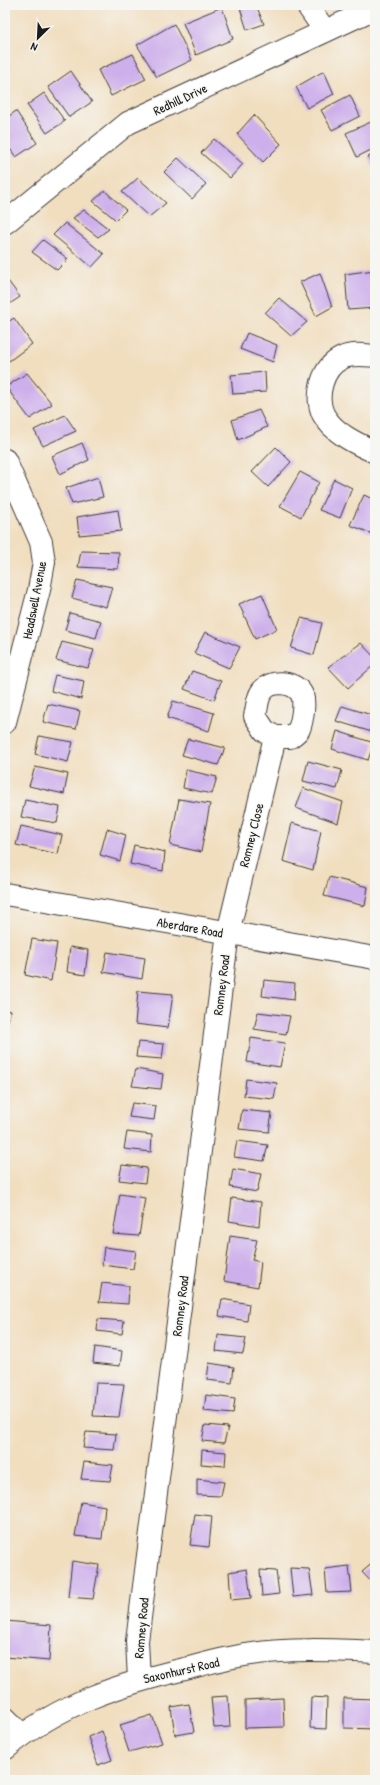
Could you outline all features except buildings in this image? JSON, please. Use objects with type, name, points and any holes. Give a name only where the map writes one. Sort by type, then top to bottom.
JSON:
[{"type":"street","points":[[307,5],[324,31]]},
{"type":"street","name":"Redhill Drive","points":[[5,222],[128,123],[375,8]]},
{"type":"street","points":[[375,356],[350,355],[334,363],[320,386],[319,396],[324,415],[334,428],[361,446],[375,452]]},
{"type":"street","name":"Headswell Avenue","points":[[5,460],[41,542],[44,562],[37,597],[5,722]]},
{"type":"street","name":"Romney Close","points":[[228,933],[275,737]]},
{"type":"street","name":"Aberdare Road","points":[[5,894],[375,958]]},
{"type":"street","name":"Romney Road","points":[[139,1679],[138,1641],[228,933]]},
{"type":"street","name":"Saxonhurst Road","points":[[5,1749],[49,1716],[76,1702],[139,1679],[246,1654],[339,1650],[375,1652]]},
{"type":"street","points":[[5,1718],[22,1735]]}]
